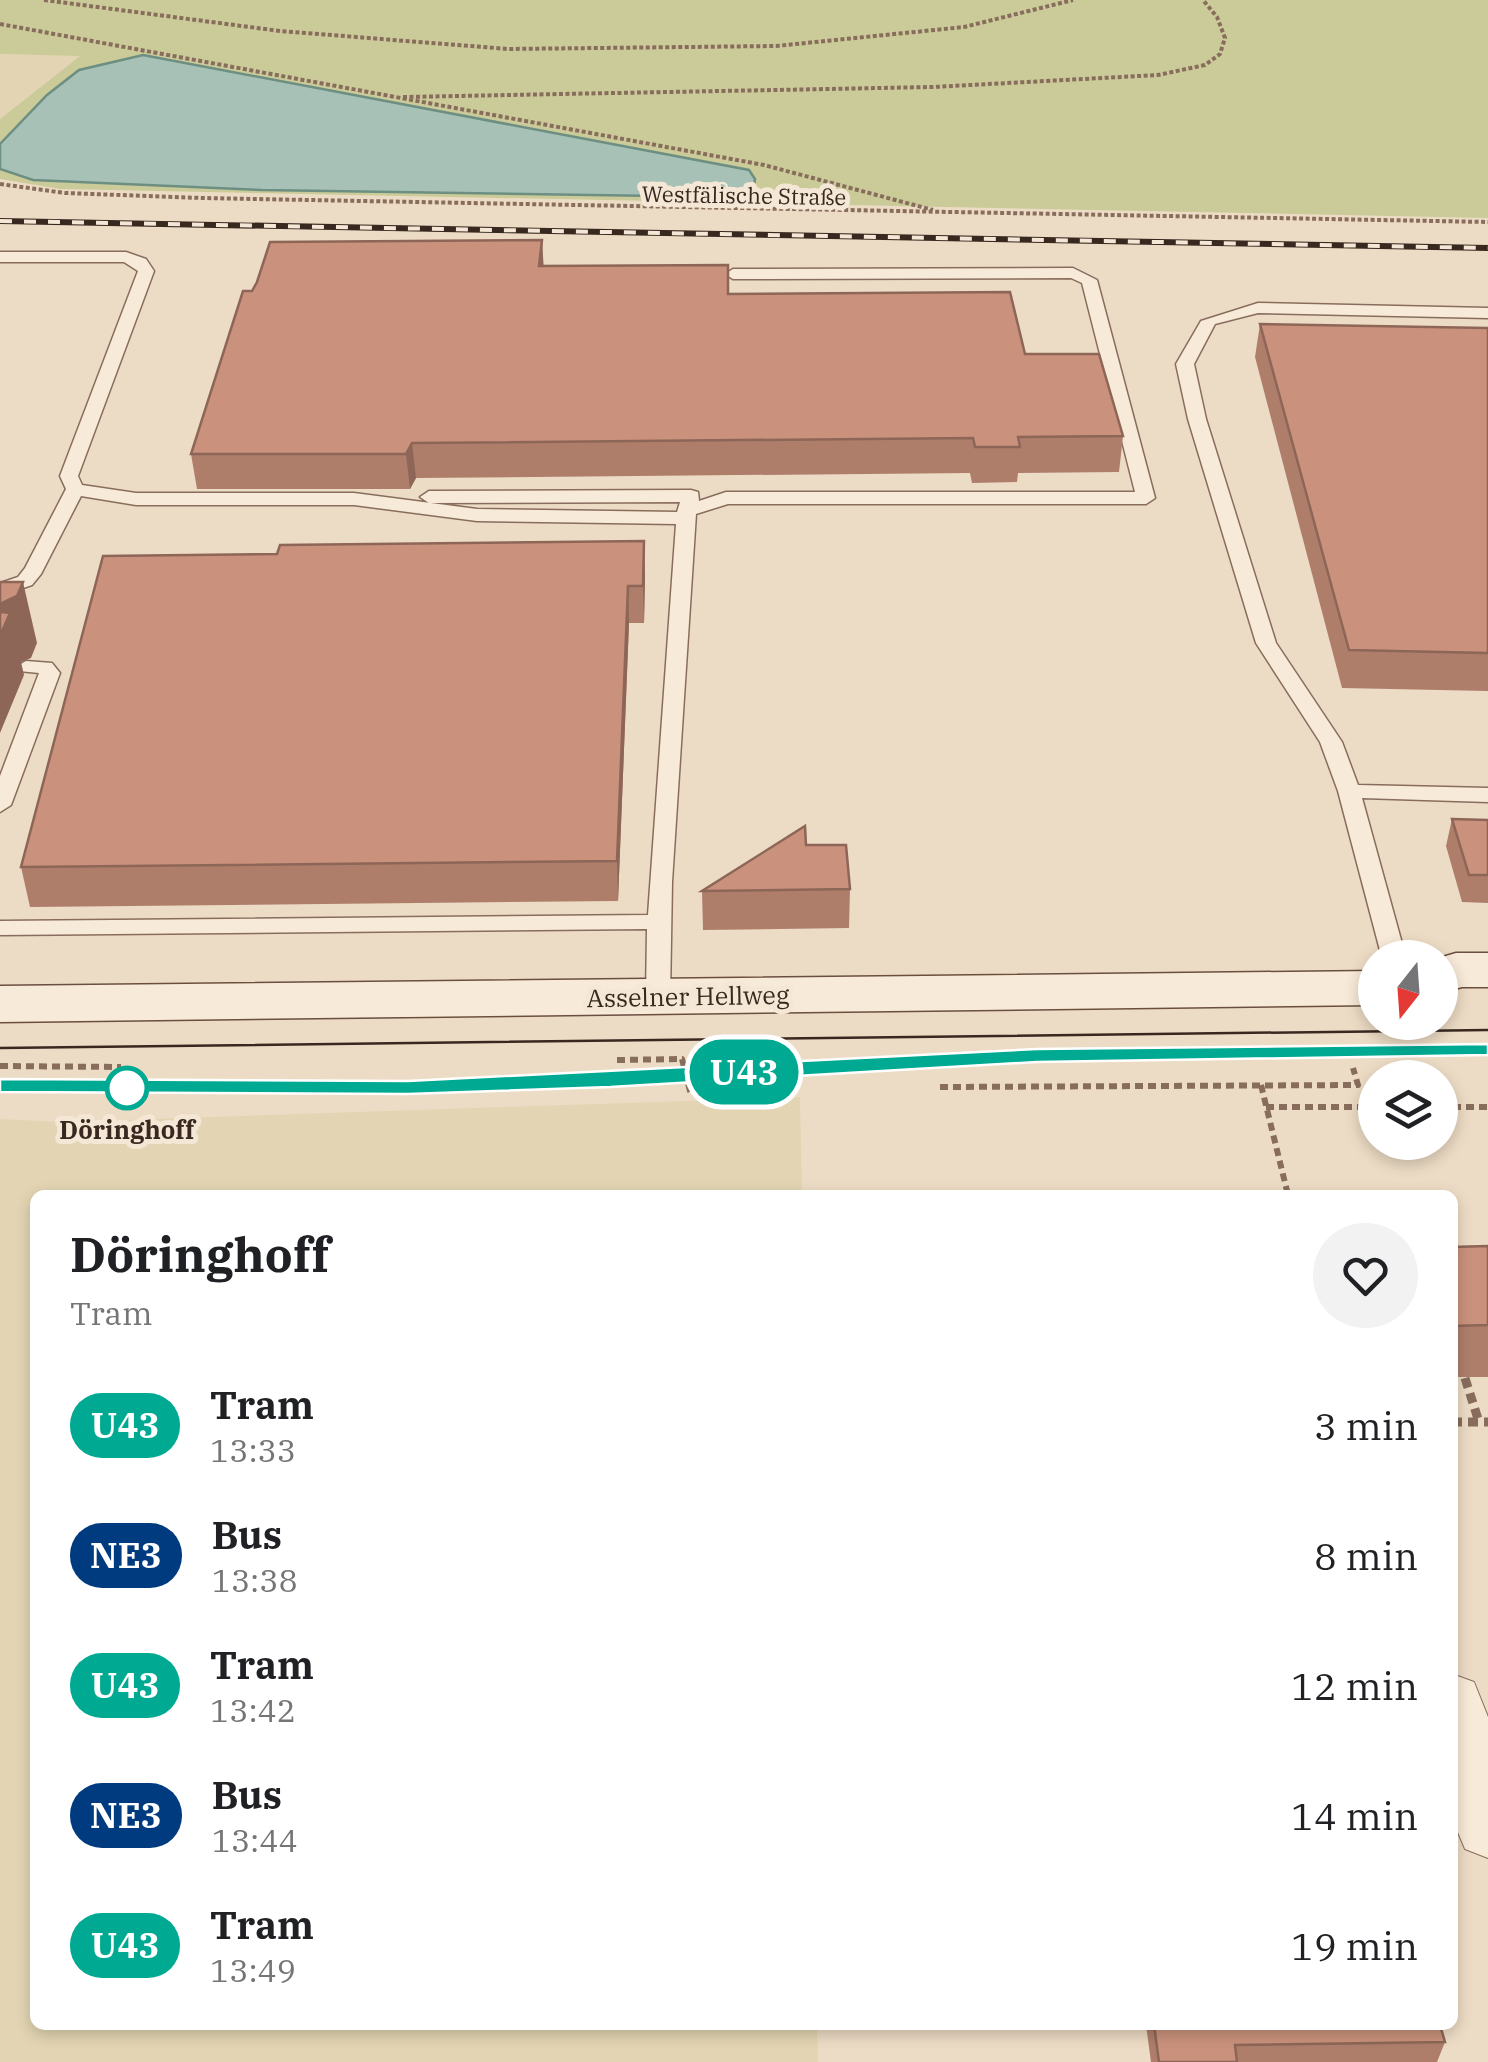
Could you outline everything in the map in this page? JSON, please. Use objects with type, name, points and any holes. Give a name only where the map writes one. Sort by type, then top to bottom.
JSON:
[{"type":"main road","points":[[1458,970],[1488,970]]},
{"type":"main road","name":"Asselner Hellweg","points":[[0,1004],[1358,988]]},
{"type":"main road","points":[[1458,999],[1488,1003]]},
{"type":"street","points":[[1458,1723],[1488,1828]]},
{"type":"lane","points":[[0,257],[126,257],[140,262],[146,272],[69,476],[75,488]]},
{"type":"lane","points":[[75,488],[136,499],[384,502],[435,512],[477,514],[688,508],[726,498],[1146,498],[1089,280],[1073,273],[732,274]]},
{"type":"lane","points":[[1389,940],[1332,742],[1266,643],[1197,419],[1185,364],[1209,321],[1258,308],[1488,312]]},
{"type":"lane","points":[[0,590],[25,581],[34,570],[75,488]]},
{"type":"lane","points":[[658,997],[688,508]]},
{"type":"lane","points":[[0,805],[13,732],[37,714],[50,673],[45,668],[26,667]]},
{"type":"lane","points":[[1349,791],[1488,795]]},
{"type":"lane","points":[[0,928],[660,922]]},
{"type":"path","points":[[44,0],[280,31],[508,48],[776,46],[964,27],[1073,0]]},
{"type":"path","points":[[388,97],[933,86],[1158,76],[1205,65],[1220,54],[1225,38],[1217,17],[1202,0]]},
{"type":"path","points":[[0,24],[764,165],[944,213]]},
{"type":"path","name":"Westfälische Straße","points":[[0,184],[65,193],[202,198],[1488,222]]},
{"type":"path","points":[[617,1060],[682,1058],[691,1095]]},
{"type":"path","points":[[0,1066],[121,1068]]},
{"type":"path","points":[[940,1087],[1358,1085],[1353,1068]]},
{"type":"path","points":[[1261,1085],[1287,1190]]},
{"type":"path","points":[[1266,1107],[1358,1107]]},
{"type":"path","points":[[1458,1107],[1488,1107]]},
{"type":"path","points":[[1465,1378],[1483,1422]]},
{"type":"shaded area","points":[[0,54],[82,55],[0,119]]},
{"type":"shaded area","points":[[143,55],[749,170],[755,179],[754,187],[725,197],[262,190],[33,180],[0,169],[0,144],[47,95],[79,70]]},
{"type":"shaded area","points":[[800,1097],[802,1190],[30,1190],[30,2030],[817,2030],[818,2062],[0,2062],[0,1119],[64,1122]]},
{"type":"green space","points":[[0,0],[1488,0],[1488,218],[60,189],[0,179],[0,119],[80,56],[0,54]]},
{"type":"building","points":[[542,240],[539,266],[728,265],[728,294],[1010,292],[1025,354],[1099,354],[1123,436],[1018,437],[1020,447],[975,447],[973,438],[412,443],[406,454],[191,454],[243,291],[252,291],[257,282],[270,242]]},
{"type":"building","points":[[1260,324],[1488,328],[1488,653],[1349,650]]},
{"type":"building","points":[[644,541],[643,586],[628,586],[617,861],[21,867],[103,556],[277,554],[280,545]]},
{"type":"building","points":[[0,582],[23,582],[17,596],[0,604]]},
{"type":"building","points":[[0,608],[10,613],[0,636]]},
{"type":"building","points":[[1452,819],[1488,820],[1488,875],[1469,875]]},
{"type":"building","points":[[805,826],[806,845],[846,845],[850,889],[702,891]]},
{"type":"building","points":[[1488,1246],[1488,1325],[1458,1326],[1458,1247]]},
{"type":"building","points":[[1155,2030],[1441,2030],[1445,2042],[1235,2045],[1237,2062],[1159,2062]]},
{"type":"tram line","points":[[0,1048],[1488,1030]]},
{"type":"tram line","points":[[0,1085],[408,1088],[1037,1056],[1488,1051]]},
{"type":"tram line","name":"U43","points":[[0,1085],[408,1088],[1037,1056],[1488,1051]]},
{"type":"railway","points":[[0,221],[1488,248]]},
{"type":"place","name":"Döringhoff","points":[[127,1088]]}]
